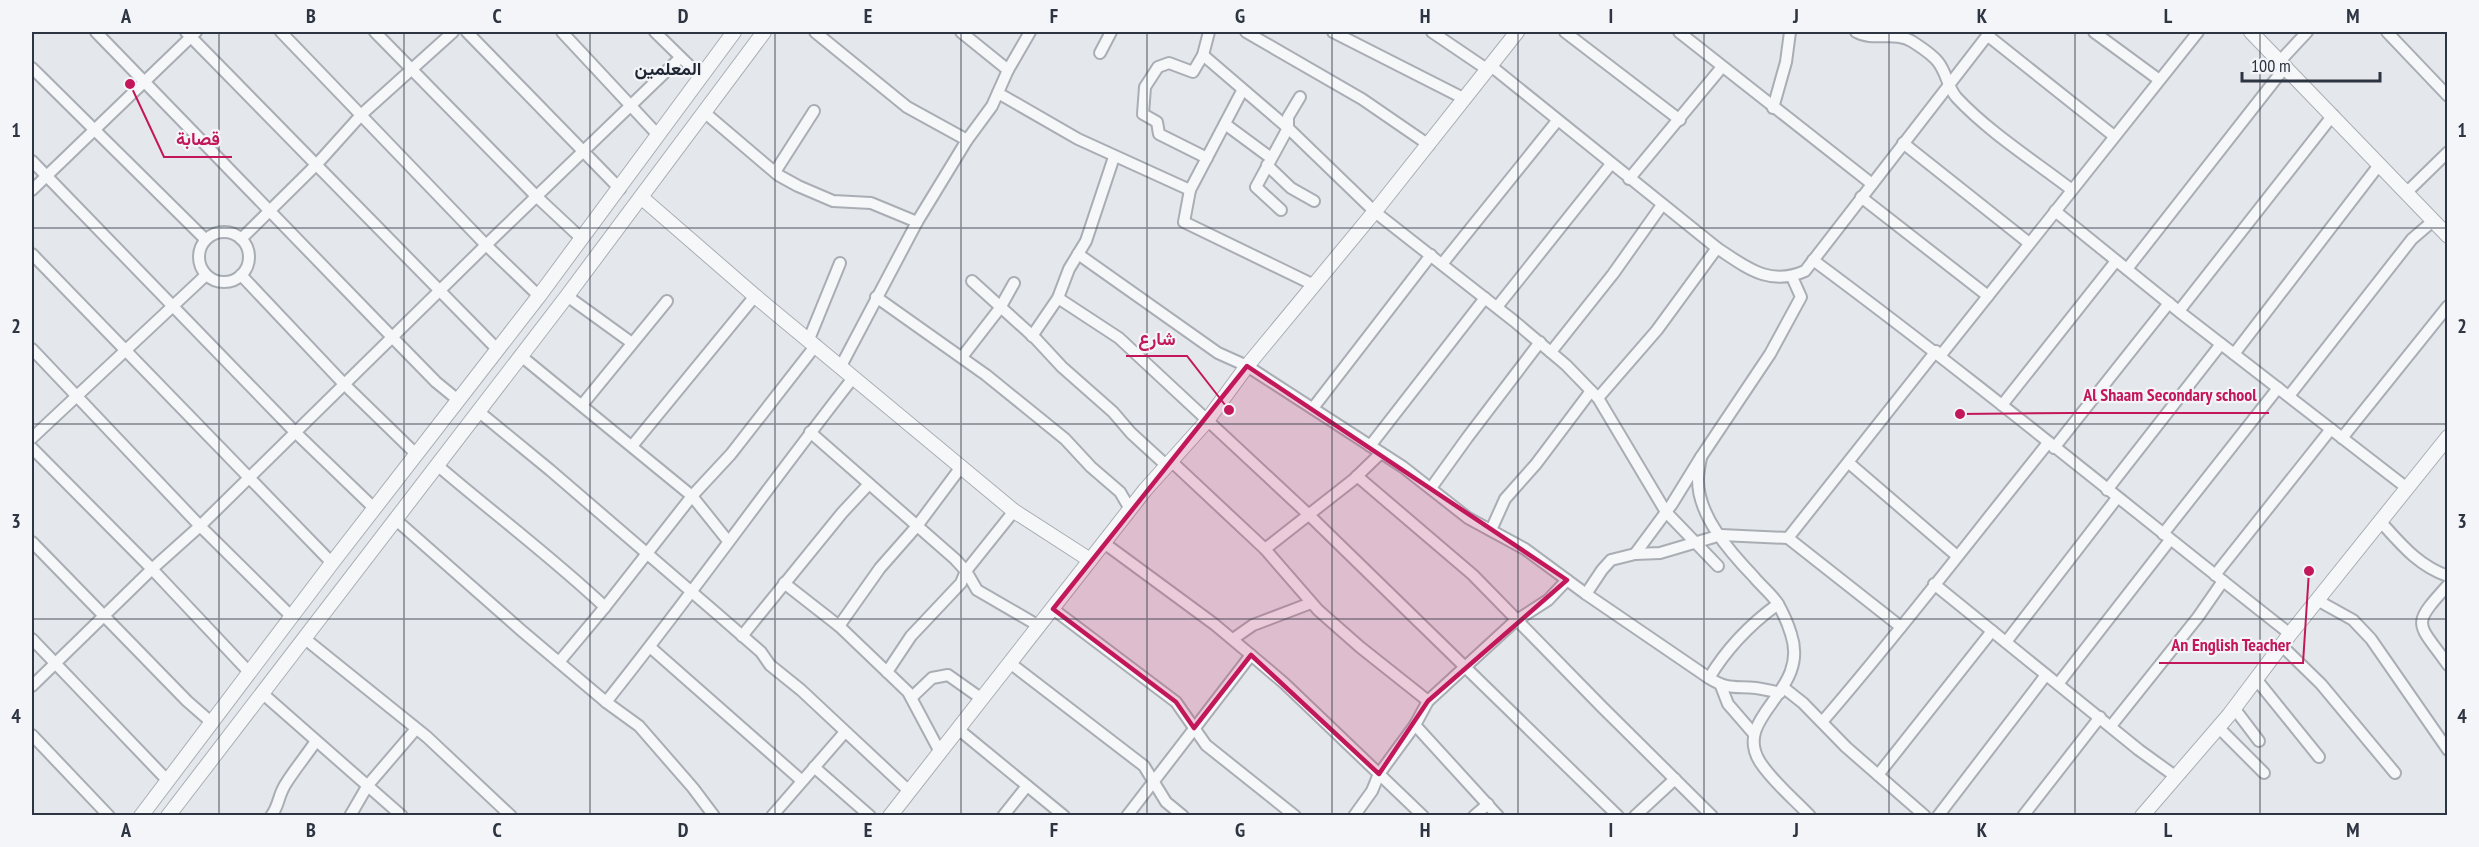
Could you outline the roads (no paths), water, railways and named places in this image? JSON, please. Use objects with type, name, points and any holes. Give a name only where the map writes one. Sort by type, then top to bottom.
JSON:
[{"type":"street","points":[[96,32],[144,84],[436,382],[458,400]]},
{"type":"street","points":[[280,32],[362,114],[486,245],[539,296]]},
{"type":"street","points":[[375,32],[536,196],[582,239]]},
{"type":"street","points":[[241,239],[317,164],[362,114],[453,32]]},
{"type":"street","points":[[467,32],[620,189]]},
{"type":"street","points":[[562,32],[658,135]]},
{"type":"street","points":[[655,32],[700,77]]},
{"type":"street","points":[[143,814],[332,562],[620,189],[734,32]]},
{"type":"street","points":[[168,816],[567,296],[764,32]]},
{"type":"street","points":[[815,32],[907,107],[967,140]]},
{"type":"street","points":[[961,32],[1008,70]]},
{"type":"street","points":[[841,366],[917,222],[967,140],[983,120],[1030,32]]},
{"type":"street","points":[[1100,53],[1111,32]]},
{"type":"street","points":[[1207,158],[1159,134],[1157,122],[1143,114],[1145,87],[1158,67],[1169,63],[1193,72],[1214,32]]},
{"type":"street","points":[[1246,32],[1362,99],[1428,145]]},
{"type":"street","points":[[1333,32],[1465,99]]},
{"type":"street","points":[[1432,32],[1489,68],[1717,248],[1754,272],[1775,278],[1792,277],[1805,271],[1989,33],[2114,136]]},
{"type":"street","points":[[890,816],[1130,509],[1206,422],[1247,366],[1375,212],[1517,32]]},
{"type":"street","points":[[1565,32],[1680,120]]},
{"type":"street","points":[[1678,32],[1872,184]]},
{"type":"street","points":[[1773,108],[1786,62],[1790,32]]},
{"type":"street","points":[[1856,32],[1879,36],[1899,35],[1910,40],[1939,63],[1948,86],[1978,117],[2072,189]]},
{"type":"street","points":[[2094,32],[2158,79]]},
{"type":"street","points":[[1788,538],[1938,353],[1988,296],[2158,79],[2198,32]]},
{"type":"street","points":[[2251,32],[2448,236]]},
{"type":"street","points":[[2127,269],[2307,32]]},
{"type":"street","points":[[2387,32],[2448,96]]},
{"type":"street","points":[[32,190],[144,84],[191,33],[497,350]]},
{"type":"street","points":[[1203,55],[1242,91],[1288,128],[1375,212],[1540,342],[1595,395],[1666,513],[1718,566]]},
{"type":"street","points":[[32,686],[152,569],[249,479],[438,291],[681,58]]},
{"type":"street","points":[[1629,178],[1680,120],[1722,67]]},
{"type":"street","points":[[32,68],[206,239]]},
{"type":"street","points":[[1242,91],[1190,190],[1184,222],[1314,285]]},
{"type":"street","points":[[998,93],[1077,139],[1190,190]]},
{"type":"street","points":[[1281,210],[1256,187],[1288,128],[1288,117],[1300,98]]},
{"type":"street","points":[[775,172],[814,111]]},
{"type":"street","points":[[704,112],[775,172],[817,196],[833,201],[871,203],[917,222]]},
{"type":"street","points":[[2179,311],[2333,115]]},
{"type":"street","points":[[1442,264],[1557,121]]},
{"type":"street","points":[[1226,124],[1269,162],[1291,188],[1314,201]]},
{"type":"street","points":[[1903,143],[2030,243]]},
{"type":"street","points":[[2406,192],[2448,152]]},
{"type":"street","points":[[1032,336],[1058,298],[1069,269],[1086,241],[1114,157]]},
{"type":"street","points":[[32,161],[295,432],[374,508]]},
{"type":"street","points":[[1497,307],[1611,164]]},
{"type":"street","points":[[2234,354],[2379,165]]},
{"type":"street","points":[[641,197],[755,296],[1014,510],[1090,560]]},
{"type":"street","points":[[1861,197],[1988,296]]},
{"type":"street","points":[[1551,352],[1662,205]]},
{"type":"street","points":[[2055,211],[2406,488]]},
{"type":"street","points":[[2289,396],[2412,239],[2433,221]]},
{"type":"street","points":[[219,232],[227,232],[241,239],[246,245],[248,261],[242,275],[224,282],[206,275],[200,267],[198,257],[200,248],[206,239],[219,232]]},
{"type":"street","points":[[1491,530],[1505,500],[1595,395],[1657,330],[1717,248]]},
{"type":"street","points":[[32,254],[332,562]]},
{"type":"street","points":[[1078,254],[1218,353],[1247,366],[1381,453],[1431,488],[1468,518],[1525,549],[1708,678],[1722,686],[1782,690],[1822,722],[1925,816]]},
{"type":"street","points":[[1313,408],[1431,255]]},
{"type":"street","points":[[1813,260],[1938,353],[2051,446],[2219,578],[2286,639],[2395,773]]},
{"type":"street","points":[[2001,405],[2116,261]]},
{"type":"street","points":[[559,662],[605,608],[692,496],[731,454],[812,342],[840,263]]},
{"type":"street","points":[[32,438],[206,275]]},
{"type":"street","points":[[242,275],[344,384],[416,454]]},
{"type":"street","points":[[1635,554],[1666,513],[1770,354],[1795,310],[1801,297],[1792,277]]},
{"type":"street","points":[[972,281],[1169,464],[1265,549],[1311,603],[1360,647],[1428,701]]},
{"type":"street","points":[[962,357],[1000,308],[1014,283]]},
{"type":"street","points":[[567,296],[632,343]]},
{"type":"street","points":[[632,446],[755,296]]},
{"type":"street","points":[[876,297],[962,357],[1065,439],[1091,467],[1120,492],[1130,509]]},
{"type":"street","points":[[1058,298],[1119,338],[1206,422],[1309,515],[1618,816]]},
{"type":"street","points":[[1370,446],[1485,298]]},
{"type":"street","points":[[582,405],[667,301]]},
{"type":"street","points":[[1822,722],[1957,555],[2169,303]]},
{"type":"street","points":[[2342,438],[2448,306]]},
{"type":"street","points":[[525,314],[543,327]]},
{"type":"street","points":[[1431,488],[1540,342]]},
{"type":"street","points":[[2107,490],[2221,344]]},
{"type":"street","points":[[32,349],[200,526],[291,616]]},
{"type":"street","points":[[521,356],[692,496],[728,541]]},
{"type":"street","points":[[606,702],[853,378]]},
{"type":"street","points":[[2058,684],[2278,388]]},
{"type":"street","points":[[478,411],[648,552],[761,652],[770,665],[801,690],[909,790]]},
{"type":"street","points":[[2111,726],[2198,617],[2219,578],[2331,429]]},
{"type":"street","points":[[810,432],[966,571],[977,590],[1039,626]]},
{"type":"street","points":[[2142,816],[2234,708],[2286,639],[2448,437]]},
{"type":"street","points":[[32,448],[152,569],[249,672]]},
{"type":"street","points":[[1265,549],[1358,476],[1381,453]]},
{"type":"street","points":[[1701,457],[1698,479],[1701,501],[1740,562],[1778,604],[1796,650],[1795,661],[1782,690],[1765,711],[1754,734],[1756,753],[1761,763],[1810,816]]},
{"type":"street","points":[[1849,463],[1957,555]]},
{"type":"street","points":[[437,465],[559,564],[605,608]]},
{"type":"street","points":[[839,626],[880,568],[917,525],[961,467]]},
{"type":"street","points":[[1358,476],[1473,576],[1712,816]]},
{"type":"street","points":[[742,636],[842,513],[869,484]]},
{"type":"street","points":[[2006,642],[2117,498]]},
{"type":"street","points":[[887,672],[910,636],[961,584],[966,571],[1014,510]]},
{"type":"street","points":[[395,519],[606,702],[639,726],[714,816]]},
{"type":"street","points":[[2380,521],[2409,553],[2423,564],[2448,576]]},
{"type":"street","points":[[1586,594],[1611,560],[1635,554],[1660,553],[1721,535],[1788,538],[1901,627]]},
{"type":"street","points":[[32,542],[187,701],[212,722]]},
{"type":"street","points":[[1104,543],[1233,639],[1284,683],[1423,816]]},
{"type":"street","points":[[1354,816],[1372,791],[1379,774],[1415,725],[1428,701],[1518,620],[1548,600],[1567,580]]},
{"type":"street","points":[[784,583],[839,626],[912,697],[940,752]]},
{"type":"street","points":[[1934,584],[2175,776]]},
{"type":"street","points":[[2448,585],[2424,612],[2421,627],[2448,665]]},
{"type":"street","points":[[2317,600],[2353,620],[2371,639],[2448,750]]},
{"type":"street","points":[[1233,639],[1253,625],[1311,603]]},
{"type":"street","points":[[1708,678],[1747,628],[1778,604]]},
{"type":"street","points":[[1053,609],[1176,702],[1206,745],[1295,816]]},
{"type":"street","points":[[1878,775],[1992,631]]},
{"type":"street","points":[[304,638],[416,729],[511,816]]},
{"type":"street","points":[[32,639],[168,781]]},
{"type":"street","points":[[650,647],[801,780]]},
{"type":"street","points":[[1127,816],[1251,655]]},
{"type":"street","points":[[1010,663],[1144,766],[1166,802],[1184,816]]},
{"type":"street","points":[[912,697],[932,678],[948,675],[982,699]]},
{"type":"street","points":[[1938,816],[2046,675]]},
{"type":"street","points":[[2256,679],[2319,757]]},
{"type":"street","points":[[1722,686],[1728,704],[1754,734]]},
{"type":"street","points":[[262,693],[402,816]]},
{"type":"street","points":[[2234,708],[2259,741]]},
{"type":"street","points":[[2023,816],[2100,717]]},
{"type":"street","points":[[1415,725],[1498,816]]},
{"type":"street","points":[[2218,727],[2264,773]]},
{"type":"street","points":[[350,816],[368,785],[416,729]]},
{"type":"street","points":[[958,729],[1064,816]]},
{"type":"street","points":[[772,816],[845,732]]},
{"type":"street","points":[[32,735],[110,816]]},
{"type":"street","points":[[271,816],[278,808],[285,784],[316,741]]},
{"type":"street","points":[[814,766],[870,816]]},
{"type":"street","points":[[1635,816],[1675,779]]},
{"type":"street","points":[[1004,816],[1027,786]]},
{"type":"street","points":[[1474,816],[1488,804]]},
{"type":"street","points":[[143,814],[154,807],[161,810],[163,816]]},
{"type":"place","name":"قصابة","points":[[130,84]]},
{"type":"place","name":"شارع","points":[[1229,410]]},
{"type":"place","name":"Al Shaam Secondary school","points":[[1960,414]]},
{"type":"place","name":"An English Teacher","points":[[2309,571]]},
{"type":"district","name":"المعلمين","points":[[668,68]]}]
